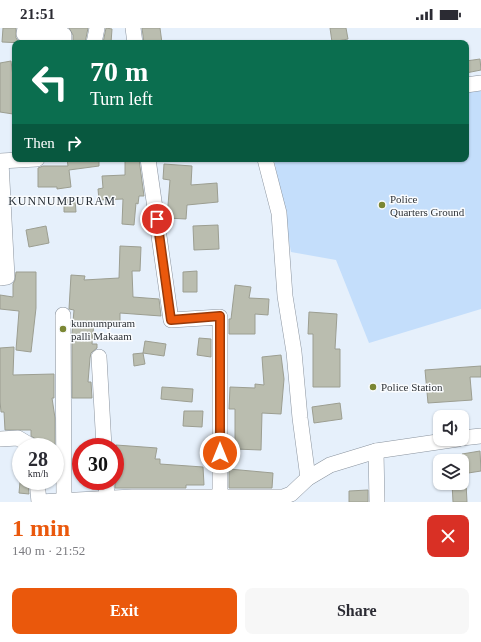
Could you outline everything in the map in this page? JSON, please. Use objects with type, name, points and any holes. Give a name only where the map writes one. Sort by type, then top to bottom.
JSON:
[{"type":"street","points":[[25,28],[24,34],[64,35],[64,40]]},
{"type":"street","points":[[95,40],[97,28]]},
{"type":"street","points":[[133,28],[135,40]]},
{"type":"street","points":[[469,85],[481,83]]},
{"type":"street","points":[[0,278],[7,277],[1,162],[12,161]]},
{"type":"street","points":[[148,162],[171,320],[220,316],[220,498]]},
{"type":"street","points":[[266,162],[279,213],[285,296],[294,352],[300,418],[308,478]]},
{"type":"street","points":[[63,315],[64,501]]},
{"type":"street","points":[[99,357],[104,438]]},
{"type":"street","points":[[469,437],[481,436]]},
{"type":"street","points":[[0,439],[12,438]]},
{"type":"street","points":[[38,490],[40,502],[132,497],[268,500],[291,494],[308,478],[330,465],[376,451],[433,443]]},
{"type":"street","points":[[376,451],[377,502]]},
{"type":"street","points":[[106,490],[106,499]]},
{"type":"shaded area","name":"Police Quarters Ground","points":[[469,82],[481,84],[481,309],[369,343],[336,260],[291,252],[275,162],[469,162]]},
{"type":"building","points":[[3,28],[16,28],[16,38],[18,40],[12,40],[12,42],[2,42]]},
{"type":"building","points":[[69,28],[88,28],[86,40],[73,40],[73,35]]},
{"type":"building","points":[[106,28],[112,29],[111,40],[104,40]]},
{"type":"building","points":[[142,28],[160,28],[162,40],[144,40]]},
{"type":"building","points":[[330,28],[346,28],[348,39],[332,40]]},
{"type":"building","points":[[480,59],[481,70],[469,72],[469,61]]},
{"type":"building","points":[[11,61],[12,114],[0,112],[0,63]]},
{"type":"building","points":[[67,162],[99,162],[99,166],[69,170],[71,187],[57,189],[57,187],[38,187],[38,168],[43,166],[68,166]]},
{"type":"building","points":[[125,162],[139,162],[144,196],[139,196],[138,204],[136,203],[134,225],[122,224],[123,199],[99,200],[98,189],[103,188],[102,176],[125,175]]},
{"type":"building","points":[[164,164],[192,166],[191,185],[217,183],[218,202],[187,205],[186,219],[167,218],[170,180],[163,179]]},
{"type":"building","points":[[64,199],[75,199],[76,212],[64,212]]},
{"type":"building","points":[[218,225],[219,249],[194,250],[193,226]]},
{"type":"building","points":[[46,226],[49,243],[29,247],[26,230]]},
{"type":"building","points":[[120,246],[141,247],[140,271],[132,271],[133,297],[159,299],[161,316],[120,313],[120,321],[94,322],[92,344],[97,344],[97,348],[91,353],[88,382],[91,382],[92,398],[72,398],[72,334],[74,310],[69,309],[71,275],[85,276],[84,280],[119,278]]},
{"type":"building","points":[[197,271],[197,292],[183,292],[183,272]]},
{"type":"building","points":[[16,272],[36,272],[36,308],[31,352],[16,350],[19,311],[0,309],[0,295],[13,297],[13,284]]},
{"type":"building","points":[[235,285],[251,287],[249,298],[269,299],[268,315],[255,314],[255,334],[229,334],[229,319],[231,319]]},
{"type":"building","points":[[309,312],[337,314],[335,349],[340,349],[340,387],[313,387],[313,334],[308,334]]},
{"type":"building","points":[[199,338],[211,339],[211,357],[197,355]]},
{"type":"building","points":[[145,341],[166,344],[164,356],[143,353]]},
{"type":"building","points":[[14,347],[13,375],[54,374],[54,398],[52,398],[55,418],[55,438],[34,438],[31,436],[31,430],[5,430],[4,412],[1,412],[0,401],[0,348]]},
{"type":"building","points":[[143,353],[145,364],[134,366],[133,354]]},
{"type":"building","points":[[281,355],[284,379],[281,414],[262,413],[261,450],[235,449],[235,409],[229,409],[230,387],[255,388],[255,384],[264,385],[262,357]]},
{"type":"building","points":[[481,366],[481,377],[470,377],[472,400],[428,403],[425,370]]},
{"type":"building","points":[[162,387],[193,389],[192,402],[161,399]]},
{"type":"building","points":[[340,403],[342,419],[314,423],[312,407]]},
{"type":"building","points":[[184,411],[203,411],[202,427],[183,426]]},
{"type":"building","points":[[124,446],[157,448],[155,459],[160,459],[160,464],[203,467],[204,485],[186,485],[186,488],[124,488]]},
{"type":"building","points":[[480,451],[481,471],[469,473],[469,454],[462,454]]},
{"type":"building","points":[[229,469],[273,473],[272,488],[229,488]]},
{"type":"building","points":[[19,490],[29,490],[29,494],[19,493]]},
{"type":"building","points":[[368,490],[368,502],[349,502],[349,491]]},
{"type":"building","points":[[452,490],[466,490],[467,502],[453,502]]},
{"type":"place","name":"Police Quarters Ground","points":[[382,205]]},
{"type":"place","name":"kunnumpuram palli Makaam","points":[[63,329]]},
{"type":"place","name":"Police Station","points":[[373,387]]},
{"type":"district","name":"KUNNUMPURAM","points":[[62,201]]},
{"type":"route","points":[[157,219],[171,320],[220,316],[220,453]]}]
